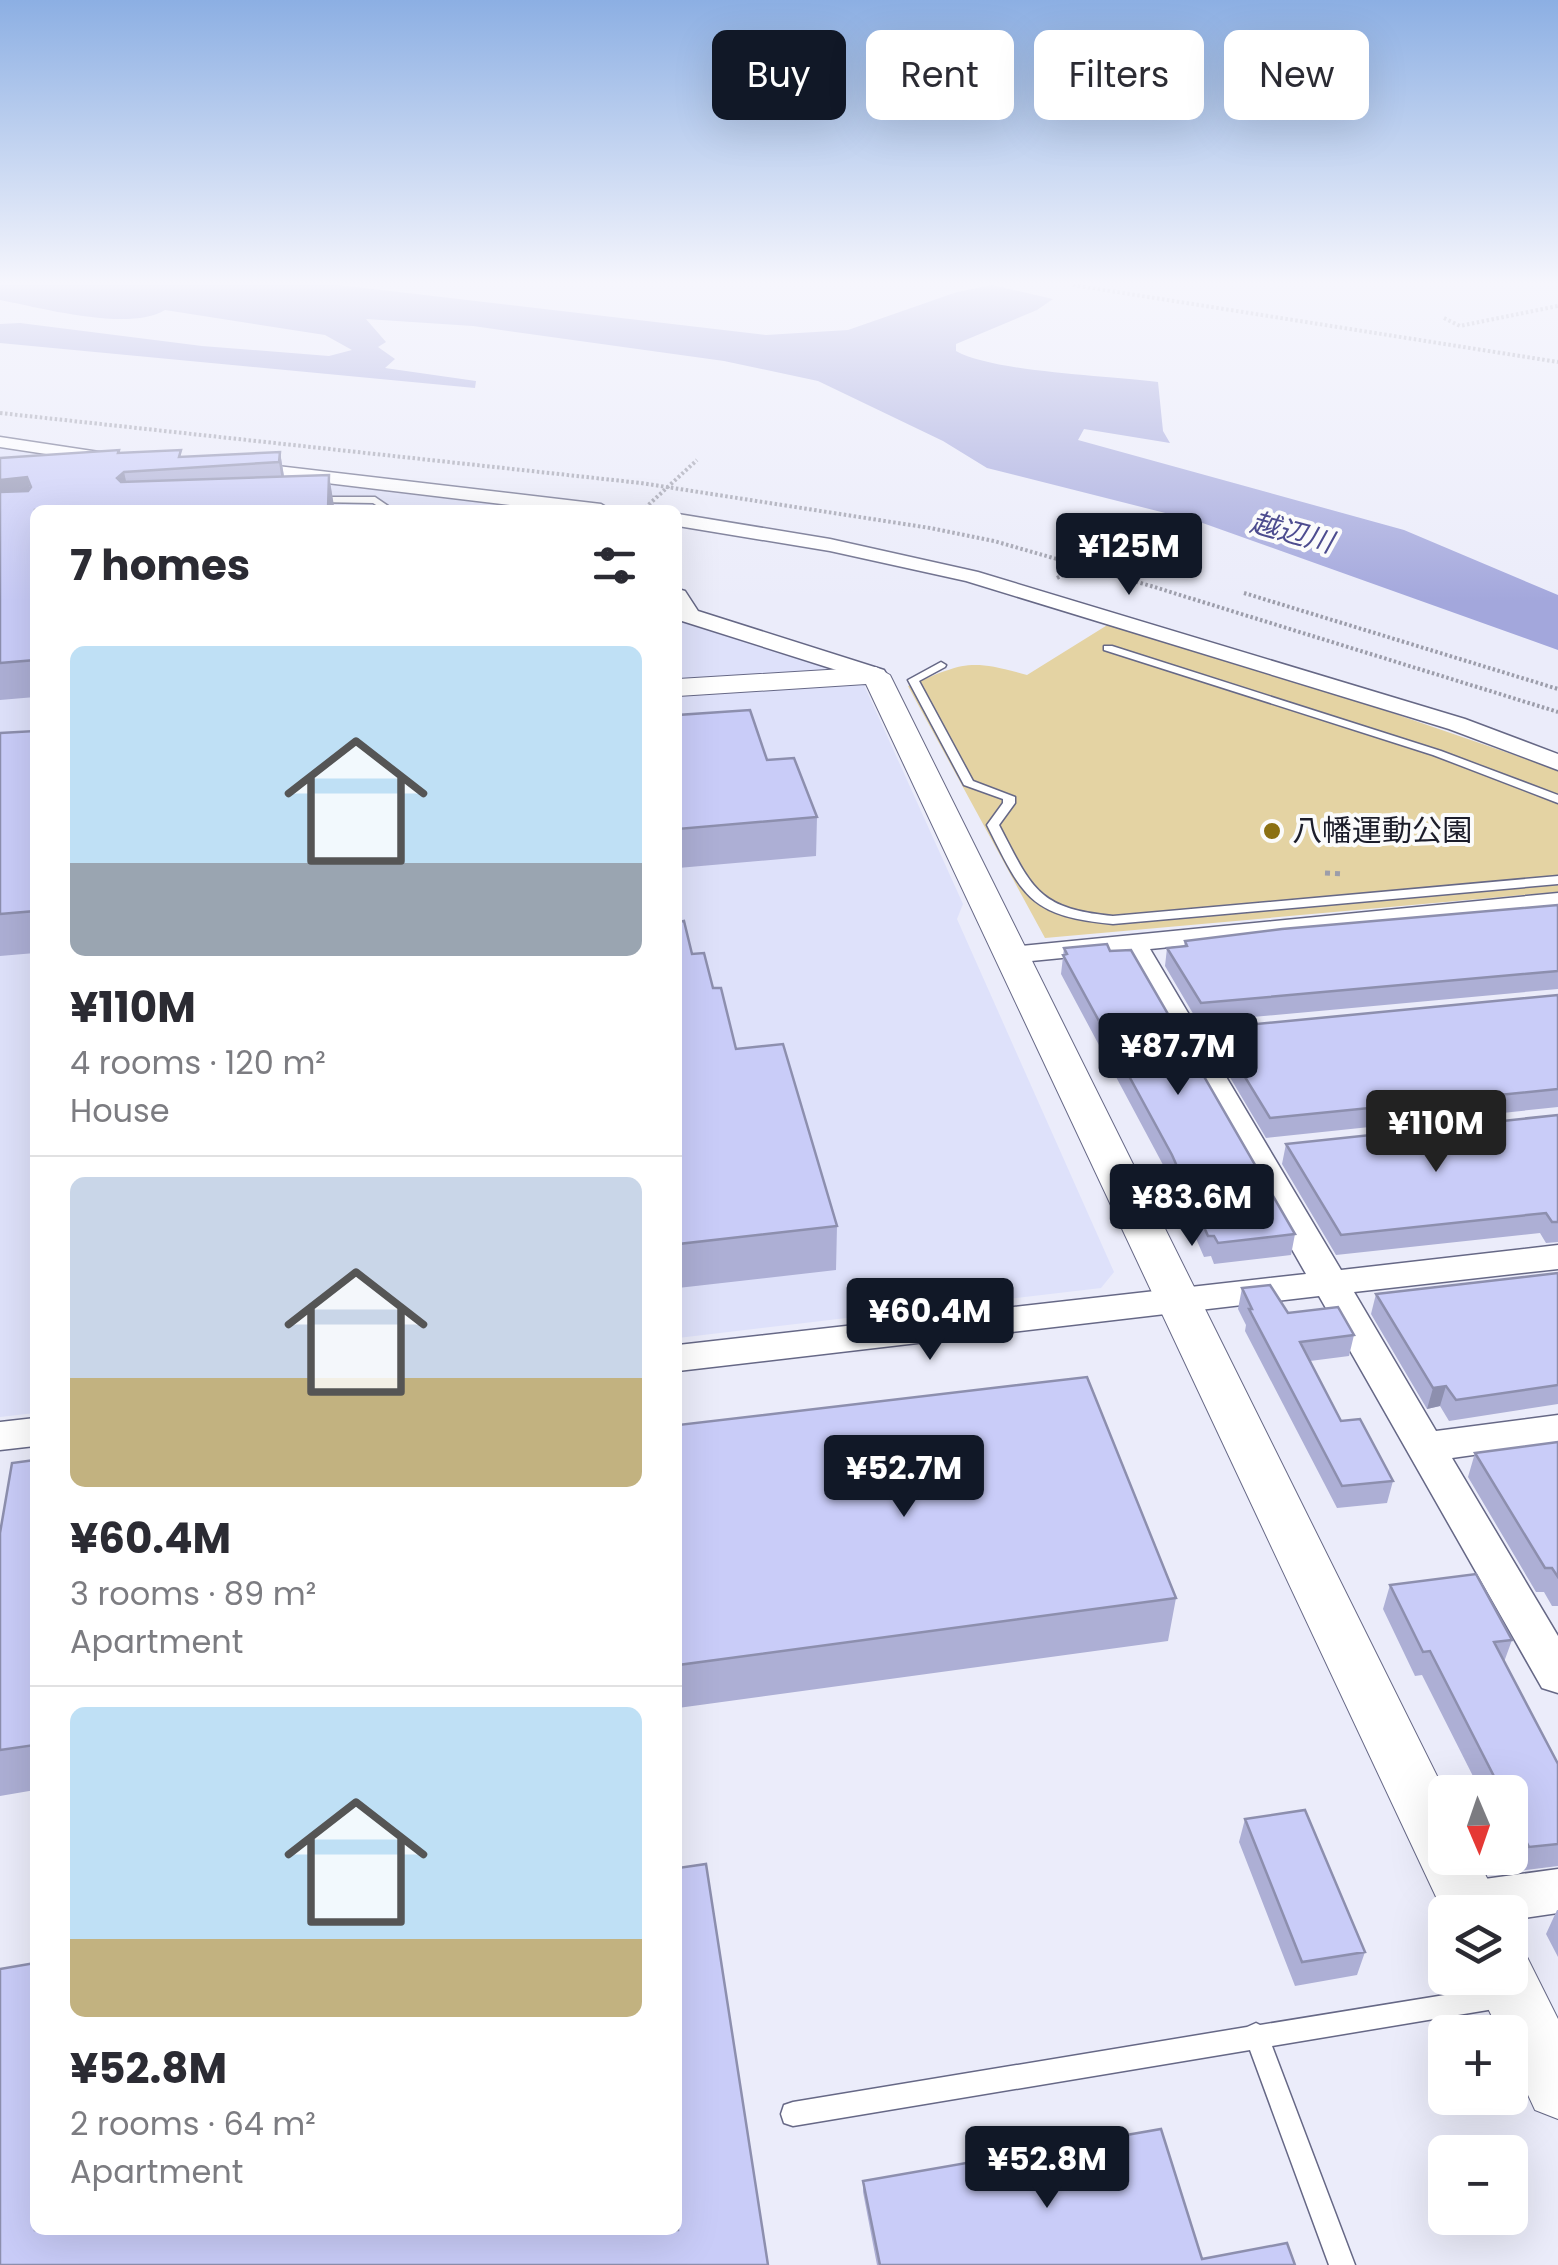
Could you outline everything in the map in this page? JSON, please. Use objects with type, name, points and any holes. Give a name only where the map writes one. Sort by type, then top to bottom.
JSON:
[{"type":"street","points":[[0,442],[146,462]]},
{"type":"street","points":[[228,467],[558,505]]},
{"type":"street","points":[[682,521],[830,545],[970,576],[1457,724],[1558,763]]},
{"type":"street","points":[[682,610],[690,616],[890,680],[1012,954],[1176,1301],[1459,1882],[1558,1891]]},
{"type":"street","points":[[682,688],[890,680]]},
{"type":"street","points":[[1012,954],[1556,897]]},
{"type":"street","points":[[1131,941],[1425,1447],[1545,1630],[1558,1675]]},
{"type":"street","points":[[1189,1036],[1228,1032]]},
{"type":"street","points":[[1255,1153],[1293,1149]]},
{"type":"street","points":[[682,1358],[1558,1257]]},
{"type":"street","points":[[1425,1447],[1558,1429]]},
{"type":"street","points":[[0,1436],[30,1433]]},
{"type":"street","points":[[1514,1995],[1558,2087]]},
{"type":"lane","points":[[298,500],[375,500],[382,505]]},
{"type":"lane","points":[[1108,648],[1437,754],[1558,799]]},
{"type":"lane","points":[[941,666],[890,680],[968,784],[1008,797],[1010,803],[993,826],[1031,896],[1065,913],[1113,920],[1556,897]]},
{"type":"lane","points":[[793,2114],[1256,2035],[1463,1995]]},
{"type":"lane","points":[[1256,2035],[1342,2265]]},
{"type":"path","points":[[648,505],[698,460]]},
{"type":"path","points":[[1072,569],[1130,539]]},
{"type":"path","points":[[1244,593],[1558,689]]},
{"type":"shaded area","points":[[0,447],[513,505],[30,505],[30,1414],[0,1417]]},
{"type":"shaded area","points":[[682,620],[860,676],[963,904],[957,919],[1114,1272],[1101,1288],[682,1338]]},
{"type":"shaded area","name":"八幡運動公園","points":[[1109,624],[1375,707],[1558,770],[1558,892],[1045,938],[908,686],[966,666],[991,666],[1027,675]]},
{"type":"water","name":"越辺川","points":[[838,391],[1159,391],[1163,431],[1170,443],[1084,429],[1078,440],[1404,530],[1558,595],[1558,650],[1197,521],[987,468],[943,441]]},
{"type":"building","points":[[119,450],[118,453],[181,450],[179,457],[280,452],[279,462],[124,472],[117,478],[121,482],[329,475],[328,505],[30,505],[30,660],[0,663],[0,492],[28,491],[31,487],[27,477],[0,480],[0,458]]},
{"type":"building","points":[[750,710],[767,760],[794,758],[817,817],[682,829],[682,715]]},
{"type":"building","points":[[30,731],[30,911],[0,914],[0,733]]},
{"type":"building","points":[[1558,905],[1558,971],[1201,1003],[1167,948],[1187,946],[1185,941],[1282,929]]},
{"type":"building","points":[[682,921],[692,954],[704,953],[713,988],[721,988],[736,1049],[783,1044],[837,1226],[682,1244]]},
{"type":"building","points":[[1107,944],[1110,951],[1131,950],[1295,1234],[1218,1243],[1214,1236],[1208,1236],[1172,1155],[1063,955],[1067,954],[1064,948]]},
{"type":"building","points":[[1558,995],[1558,1089],[1270,1118],[1215,1028]]},
{"type":"building","points":[[1558,1115],[1558,1222],[1552,1222],[1546,1213],[1341,1235],[1286,1144]]},
{"type":"building","points":[[1558,1273],[1558,1385],[1456,1400],[1446,1386],[1433,1388],[1376,1294]]},
{"type":"building","points":[[1270,1285],[1288,1313],[1338,1307],[1354,1335],[1300,1342],[1341,1421],[1360,1419],[1393,1481],[1342,1486],[1249,1309],[1242,1288]]},
{"type":"building","points":[[1087,1377],[1176,1598],[682,1664],[682,1425]]},
{"type":"building","points":[[1558,1442],[1558,1577],[1552,1568],[1545,1568],[1475,1453]]},
{"type":"building","points":[[30,1461],[30,1746],[0,1750],[0,1533],[12,1463]]},
{"type":"building","points":[[1476,1574],[1512,1640],[1494,1642],[1558,1764],[1558,1844],[1529,1847],[1528,1775],[1493,1775],[1430,1651],[1423,1652],[1390,1585]]},
{"type":"building","points":[[1305,1810],[1365,1952],[1302,1962],[1245,1819]]},
{"type":"building","points":[[706,1864],[768,2265],[0,2265],[0,1969],[30,1964],[30,2235],[682,2235],[682,1867]]},
{"type":"building","points":[[1161,2129],[1202,2259],[1287,2243],[1295,2265],[880,2265],[863,2181]]},
{"type":"place","name":"八幡運動公園","points":[[1272,831]]}]
